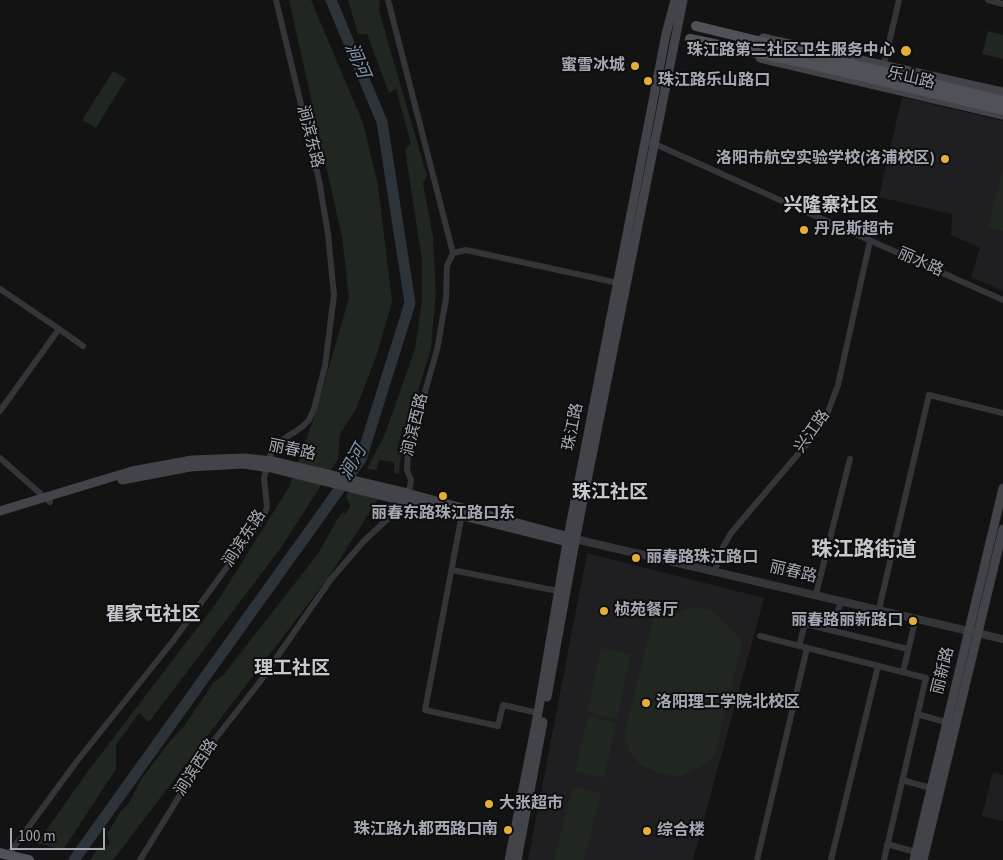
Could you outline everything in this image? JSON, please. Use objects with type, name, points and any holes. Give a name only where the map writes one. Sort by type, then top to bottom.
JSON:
[{"type":"main road","name":"珠江路","points":[[509,860],[538,713],[558,591],[671,36],[675,0]]},
{"type":"main road","name":"珠江路","points":[[673,25],[683,0]]},
{"type":"main road","name":"乐山路","points":[[673,25],[696,26],[798,44],[1003,92]]},
{"type":"main road","points":[[696,26],[798,57],[1003,110]]},
{"type":"main road","name":"乐山路","points":[[671,36],[690,39],[806,70],[1003,115]]},
{"type":"main road","points":[[690,39],[798,57],[1003,101]]},
{"type":"main road","name":"珠江路","points":[[517,860],[570,539],[618,283],[650,142]]},
{"type":"main road","name":"丽春路","points":[[0,511],[130,477],[190,467],[269,464],[408,497],[570,539]]},
{"type":"main road","name":"丽新路","points":[[919,857],[974,632],[1003,488]]},
{"type":"main road","name":"丽春路","points":[[408,497],[462,514],[570,539]]},
{"type":"main road","name":"丽春路","points":[[0,517],[47,500]]},
{"type":"main road","name":"丽新路","points":[[974,632],[1003,529]]},
{"type":"main road","points":[[4,854],[27,859]]},
{"type":"street","name":"涧滨东路","points":[[4,854],[173,641],[263,518],[267,507],[264,478],[273,446],[302,428],[311,414],[325,366],[334,296],[328,234],[319,180],[276,0]]},
{"type":"street","name":"涧滨西路","points":[[140,860],[212,743],[259,683],[331,579],[364,541],[408,497],[411,480],[406,463],[408,452],[437,350],[446,299],[447,266],[453,253],[388,0]]},
{"type":"street","points":[[884,64],[899,0]]},
{"type":"street","points":[[988,0],[1003,4]]},
{"type":"street","name":"丽水路","points":[[650,142],[1003,300]]},
{"type":"street","name":"兴江路","points":[[715,570],[723,547],[731,533],[816,433],[826,418],[838,385],[870,241]]},
{"type":"street","points":[[453,253],[466,250],[618,283]]},
{"type":"street","points":[[0,288],[83,346]]},
{"type":"street","points":[[0,411],[59,329]]},
{"type":"street","points":[[879,609],[929,395],[1003,413]]},
{"type":"street","points":[[0,458],[47,500]]},
{"type":"street","points":[[816,594],[850,459]]},
{"type":"street","points":[[462,514],[425,710],[498,726],[503,705],[538,713]]},
{"type":"street","name":"丽春路","points":[[570,539],[715,570],[1003,639]]},
{"type":"street","points":[[452,570],[558,591]]},
{"type":"street","points":[[833,631],[841,600]]},
{"type":"street","points":[[800,646],[805,624],[908,649]]},
{"type":"street","points":[[902,672],[914,626]]},
{"type":"street","points":[[760,636],[926,678],[884,860]]},
{"type":"street","points":[[757,860],[807,648]]},
{"type":"street","points":[[831,860],[878,666]]},
{"type":"street","points":[[917,714],[952,724]]},
{"type":"street","points":[[902,780],[936,789]]},
{"type":"street","points":[[888,844],[919,857]]},
{"type":"shaded area","points":[[289,0],[311,0],[363,123],[378,185],[392,302],[377,354],[356,409],[340,434],[338,459],[280,549],[149,722],[139,713],[116,745],[116,769],[63,850],[37,843],[88,771],[217,602],[289,487],[314,418],[349,298],[342,237]]},
{"type":"shaded area","points":[[348,0],[380,0],[379,11],[427,176],[423,183],[433,237],[436,295],[431,348],[407,427],[403,426],[397,450],[401,453],[399,474],[394,473],[394,462],[379,460],[376,470],[367,469],[385,434],[415,349],[422,299],[422,261],[405,149],[411,144],[396,89],[389,93],[367,34],[358,34]]},
{"type":"shaded area","points":[[988,31],[1003,35],[1003,59],[982,54]]},
{"type":"shaded area","points":[[113,71],[126,79],[96,128],[82,120]]},
{"type":"shaded area","name":"洛阳市航空实验学校(洛浦校区)","points":[[902,97],[1003,121],[1003,291],[971,277],[980,248],[951,235],[952,214],[879,197]]},
{"type":"shaded area","points":[[1003,166],[1003,231],[988,228]]},
{"type":"shaded area","points":[[349,491],[378,499],[330,575],[113,860],[90,860],[99,847],[105,848],[110,843],[107,834],[121,811],[129,803],[141,779],[184,726],[214,682],[224,674],[317,555],[340,515],[343,512],[345,515],[350,506],[346,496]]},
{"type":"shaded area","name":"洛阳理工学院北校区","points":[[587,553],[764,598],[693,860],[528,860]]},
{"type":"shaded area","points":[[692,607],[711,610],[737,634],[742,642],[714,757],[699,768],[681,776],[661,774],[641,765],[630,752],[624,734],[654,614],[667,617]]},
{"type":"shaded area","points":[[601,648],[631,654],[617,719],[587,712]]},
{"type":"shaded area","points":[[588,716],[616,723],[604,778],[575,771]]},
{"type":"shaded area","points":[[993,772],[1003,775],[1003,821],[982,816]]},
{"type":"shaded area","points":[[573,786],[601,793],[584,860],[554,860]]},
{"type":"waterway","name":"涧河","points":[[74,860],[361,459],[410,303],[382,122],[331,0]]},
{"type":"place","name":"珠江路第二社区卫生服务中心","points":[[906,51]]},
{"type":"place","name":"蜜雪冰城","points":[[635,66]]},
{"type":"place","name":"珠江路乐山路口","points":[[648,81]]},
{"type":"place","name":"洛阳市航空实验学校(洛浦校区)","points":[[945,159]]},
{"type":"place","name":"丹尼斯超市","points":[[804,230]]},
{"type":"place","name":"丽春东路珠江路口东","points":[[443,496]]},
{"type":"place","name":"丽春路珠江路口","points":[[636,558]]},
{"type":"place","name":"桢苑餐厅","points":[[604,611]]},
{"type":"place","name":"丽春路丽新路口","points":[[913,621]]},
{"type":"place","name":"洛阳理工学院北校区","points":[[646,703]]},
{"type":"place","name":"大张超市","points":[[489,804]]},
{"type":"place","name":"珠江路九都西路口南","points":[[508,830]]},
{"type":"place","name":"综合楼","points":[[647,831]]},
{"type":"district","name":"兴隆寨社区","points":[[831,207]]},
{"type":"district","name":"珠江社区","points":[[610,494]]},
{"type":"district","name":"珠江路街道","points":[[864,551]]},
{"type":"district","name":"瞿家屯社区","points":[[153,616]]},
{"type":"district","name":"理工社区","points":[[292,670]]}]
